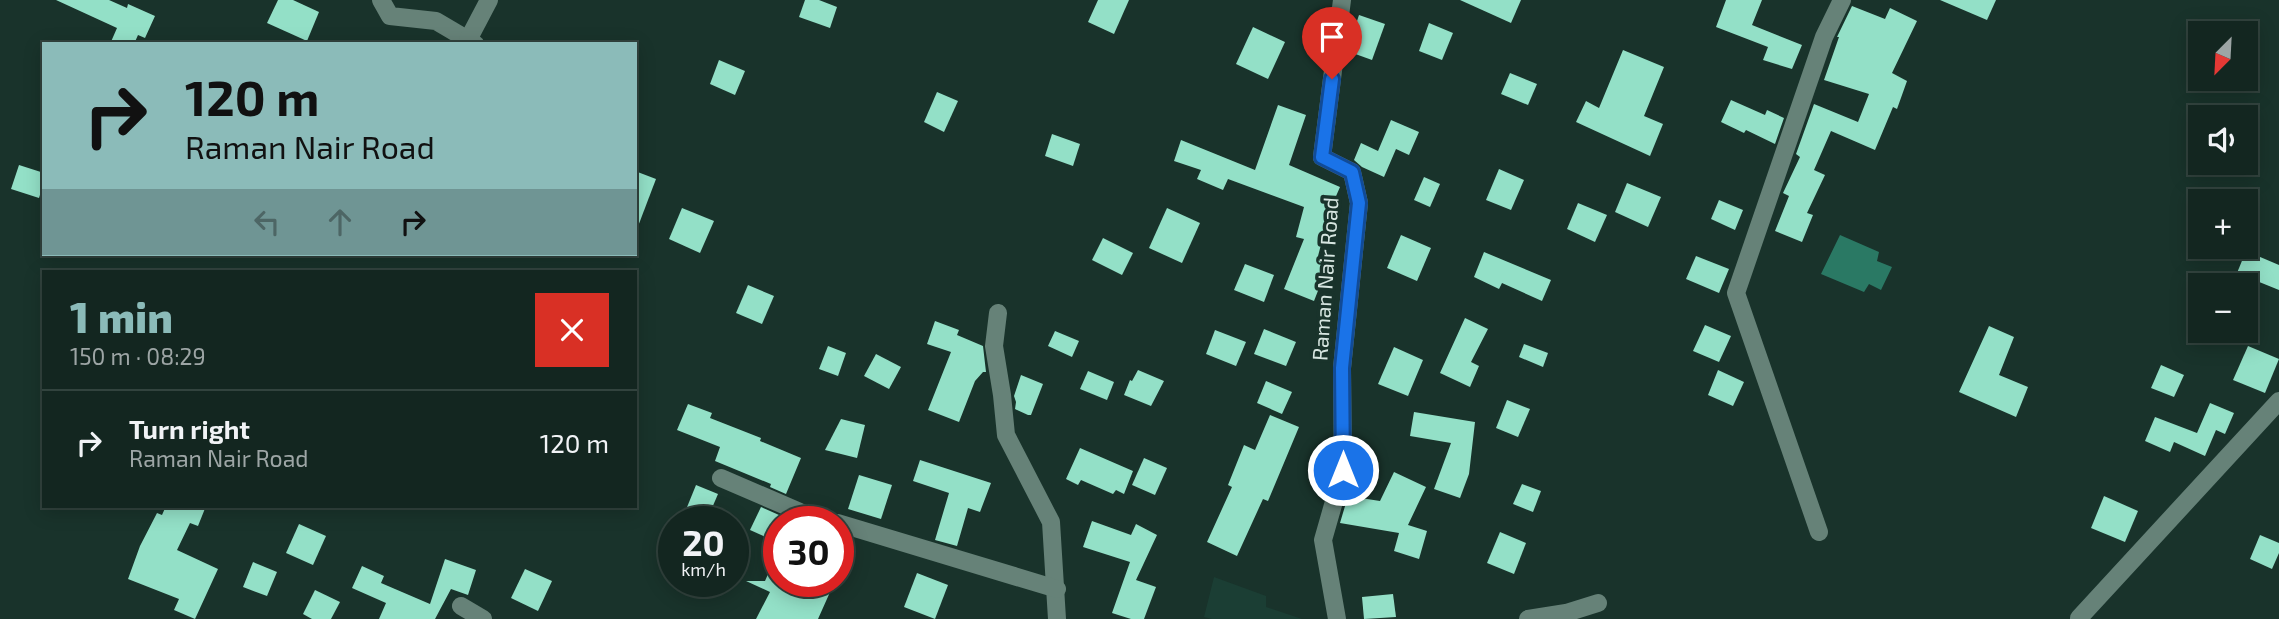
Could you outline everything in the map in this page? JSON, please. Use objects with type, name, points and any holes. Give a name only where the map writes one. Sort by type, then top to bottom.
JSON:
[{"type":"street","points":[[381,0],[390,16],[436,21],[472,42],[489,0]]},
{"type":"street","name":"Raman Nair Road","points":[[1337,619],[1323,540],[1343,470],[1342,368],[1359,203],[1352,172],[1322,157],[1342,0]]},
{"type":"street","points":[[1819,532],[1736,293],[1824,37],[1842,0]]},
{"type":"street","points":[[998,313],[994,346],[1006,435],[1051,522],[1057,619]]},
{"type":"street","points":[[2079,618],[2279,401]]},
{"type":"street","points":[[721,478],[786,506]]},
{"type":"street","points":[[854,528],[1056,589]]},
{"type":"street","points":[[1528,619],[1566,613],[1598,603]]},
{"type":"street","points":[[461,606],[483,619]]},
{"type":"shaded area","points":[[1840,235],[1879,252],[1877,261],[1892,267],[1881,290],[1869,284],[1864,292],[1821,274]]},
{"type":"shaded area","points":[[1214,577],[1266,596],[1266,607],[1302,619],[1204,617]]},
{"type":"building","points":[[56,0],[109,0],[127,8],[128,4],[155,16],[145,38],[138,35],[135,42],[111,42],[117,28]]},
{"type":"building","points":[[278,0],[293,0],[319,12],[307,41],[267,23]]},
{"type":"building","points":[[805,0],[819,0],[837,7],[830,28],[799,17]]},
{"type":"building","points":[[1098,0],[1129,0],[1114,34],[1088,22]]},
{"type":"building","points":[[1460,0],[1521,0],[1511,23]]},
{"type":"building","points":[[1726,0],[1762,0],[1752,25],[1802,45],[1792,69],[1763,60],[1768,47],[1716,27]]},
{"type":"building","points":[[1940,0],[1996,0],[1987,20]]},
{"type":"building","points":[[1852,6],[1885,19],[1890,8],[1917,21],[1892,73],[1907,81],[1897,109],[1893,107],[1875,150],[1831,131],[1814,170],[1825,175],[1807,213],[1813,215],[1802,242],[1775,231],[1789,196],[1783,193],[1800,157],[1796,154],[1814,104],[1858,122],[1869,94],[1824,80],[1837,37]]},
{"type":"building","points":[[1359,15],[1385,24],[1372,60],[1347,51]]},
{"type":"building","points":[[1429,23],[1453,33],[1442,60],[1419,51]]},
{"type":"building","points":[[1253,27],[1285,42],[1268,79],[1236,64]]},
{"type":"building","points":[[1623,50],[1664,67],[1644,116],[1663,124],[1650,156],[1576,122],[1586,101],[1599,108]]},
{"type":"building","points":[[719,60],[745,71],[735,95],[710,84]]},
{"type":"building","points":[[1510,73],[1537,84],[1528,105],[1501,94]]},
{"type":"building","points":[[937,92],[958,101],[944,132],[924,122]]},
{"type":"building","points":[[1731,100],[1765,115],[1767,110],[1784,118],[1775,144],[1721,122]]},
{"type":"building","points":[[1278,105],[1306,115],[1289,165],[1340,187],[1330,210],[1317,260],[1328,265],[1314,301],[1284,289],[1304,239],[1296,237],[1304,207],[1228,179],[1223,190],[1197,179],[1201,170],[1174,161],[1181,140],[1255,170]]},
{"type":"building","points":[[1391,120],[1419,132],[1409,155],[1396,149],[1384,177],[1362,167],[1354,160],[1361,143],[1378,151]]},
{"type":"building","points":[[1052,134],[1080,144],[1073,166],[1045,156]]},
{"type":"building","points":[[19,165],[42,172],[39,198],[11,189]]},
{"type":"building","points":[[1499,169],[1524,180],[1511,210],[1486,200]]},
{"type":"building","points":[[637,172],[656,179],[637,229]]},
{"type":"building","points":[[1424,177],[1440,184],[1430,207],[1414,200]]},
{"type":"building","points":[[1627,183],[1661,197],[1648,227],[1615,212]]},
{"type":"building","points":[[1719,200],[1743,210],[1735,230],[1711,219]]},
{"type":"building","points":[[1578,203],[1607,215],[1595,242],[1567,229]]},
{"type":"building","points":[[682,208],[714,221],[700,253],[669,239]]},
{"type":"building","points":[[1167,208],[1200,223],[1182,263],[1149,248]]},
{"type":"building","points":[[1401,235],[1431,248],[1417,281],[1387,268]]},
{"type":"building","points":[[1103,238],[1133,253],[1122,275],[1092,260]]},
{"type":"building","points":[[1484,252],[1551,280],[1542,301],[1502,283],[1499,289],[1474,277]]},
{"type":"building","points":[[1696,256],[1729,269],[1719,293],[1686,279]]},
{"type":"building","points":[[2258,256],[2279,265],[2279,290],[2258,282],[2258,273],[2237,273],[2243,259],[2258,259]]},
{"type":"building","points":[[1245,264],[1274,275],[1264,302],[1234,290]]},
{"type":"building","points":[[748,285],[774,296],[762,324],[736,313]]},
{"type":"building","points":[[1465,318],[1488,329],[1471,362],[1479,366],[1470,387],[1440,373]]},
{"type":"building","points":[[935,321],[959,330],[957,335],[983,346],[986,372],[975,381],[959,422],[928,410],[951,352],[927,344]]},
{"type":"building","points":[[1705,325],[1731,336],[1719,362],[1693,351]]},
{"type":"building","points":[[1989,326],[2014,337],[1999,375],[2028,387],[2016,417],[1959,392]]},
{"type":"building","points":[[1264,329],[1296,342],[1286,366],[1254,354]]},
{"type":"building","points":[[1215,330],[1246,342],[1236,366],[1206,354]]},
{"type":"building","points":[[1055,331],[1079,341],[1072,357],[1048,346]]},
{"type":"building","points":[[1524,344],[1548,353],[1543,367],[1519,357]]},
{"type":"building","points":[[828,346],[846,353],[838,376],[819,369]]},
{"type":"building","points":[[2248,346],[2279,359],[2265,393],[2233,380]]},
{"type":"building","points":[[1394,347],[1423,360],[1408,396],[1378,384]]},
{"type":"building","points":[[876,354],[901,367],[889,389],[864,376]]},
{"type":"building","points":[[2161,365],[2184,375],[2174,397],[2151,388]]},
{"type":"building","points":[[1138,370],[1164,381],[1151,406],[1124,395]]},
{"type":"building","points":[[1718,370],[1744,382],[1733,406],[1708,395]]},
{"type":"building","points":[[1088,371],[1114,382],[1107,400],[1080,389]]},
{"type":"building","points":[[1021,375],[1043,384],[1031,415],[1015,409],[1014,396]]},
{"type":"building","points":[[1266,381],[1292,392],[1282,414],[1257,403]]},
{"type":"building","points":[[1507,400],[1530,409],[1518,437],[1496,428]]},
{"type":"building","points":[[2210,403],[2234,413],[2225,434],[2216,430],[2205,456],[2174,442],[2170,452],[2145,441],[2155,417],[2197,433]]},
{"type":"building","points":[[688,404],[712,413],[710,418],[761,438],[760,441],[801,458],[786,494],[770,487],[771,484],[715,461],[720,447],[677,430]]},
{"type":"building","points":[[1414,412],[1475,422],[1469,474],[1460,498],[1434,489],[1451,443],[1410,436]]},
{"type":"building","points":[[1270,415],[1299,427],[1268,501],[1263,499],[1237,556],[1207,542],[1232,487],[1228,485],[1244,445],[1255,450]]},
{"type":"building","points":[[841,419],[865,425],[857,458],[825,450]]},
{"type":"building","points":[[1080,448],[1133,471],[1124,494],[1116,490],[1113,494],[1081,480],[1078,485],[1066,479]]},
{"type":"building","points":[[1144,458],[1167,468],[1155,495],[1132,485]]},
{"type":"building","points":[[920,460],[991,483],[980,512],[968,508],[957,546],[935,540],[949,493],[913,481]]},
{"type":"building","points":[[1394,472],[1426,487],[1408,525],[1427,531],[1419,559],[1394,551],[1399,533],[1340,523],[1348,496],[1380,501]]},
{"type":"building","points":[[859,475],[892,485],[881,519],[854,511],[854,506],[849,506]]},
{"type":"building","points":[[1522,484],[1541,491],[1533,512],[1513,504]]},
{"type":"building","points":[[696,485],[718,494],[713,506],[687,506]]},
{"type":"building","points":[[2104,496],[2138,511],[2125,542],[2091,528]]},
{"type":"building","points":[[761,507],[763,508],[763,536],[750,530]]},
{"type":"building","points":[[165,508],[205,508],[198,526],[190,523],[177,550],[218,569],[195,619],[174,610],[179,599],[128,579],[140,546],[157,513],[162,515]]},
{"type":"building","points":[[1092,521],[1131,535],[1136,524],[1157,535],[1136,580],[1156,587],[1144,619],[1131,619],[1112,613],[1130,562],[1083,547]]},
{"type":"building","points":[[299,524],[326,536],[313,565],[286,553]]},
{"type":"building","points":[[1500,532],[1526,543],[1514,574],[1487,563]]},
{"type":"building","points":[[2260,535],[2279,543],[2279,553],[2272,569],[2250,559]]},
{"type":"building","points":[[445,559],[476,570],[468,595],[451,589],[435,619],[379,619],[386,603],[352,588],[362,566],[384,576],[381,583],[430,604]]},
{"type":"building","points":[[253,562],[277,572],[267,596],[243,587]]},
{"type":"building","points":[[525,569],[552,581],[538,611],[511,598]]},
{"type":"building","points":[[917,573],[948,585],[935,619],[904,607]]},
{"type":"building","points":[[763,581],[763,589],[749,582]]},
{"type":"building","points":[[315,590],[340,602],[331,619],[312,619],[303,614]]},
{"type":"building","points":[[1393,594],[1396,617],[1364,619],[1362,597]]},
{"type":"building","points":[[767,597],[828,597],[818,619],[756,619]]},
{"type":"route","points":[[1332,79],[1322,157],[1352,172],[1359,203],[1342,368],[1343,470]]}]
